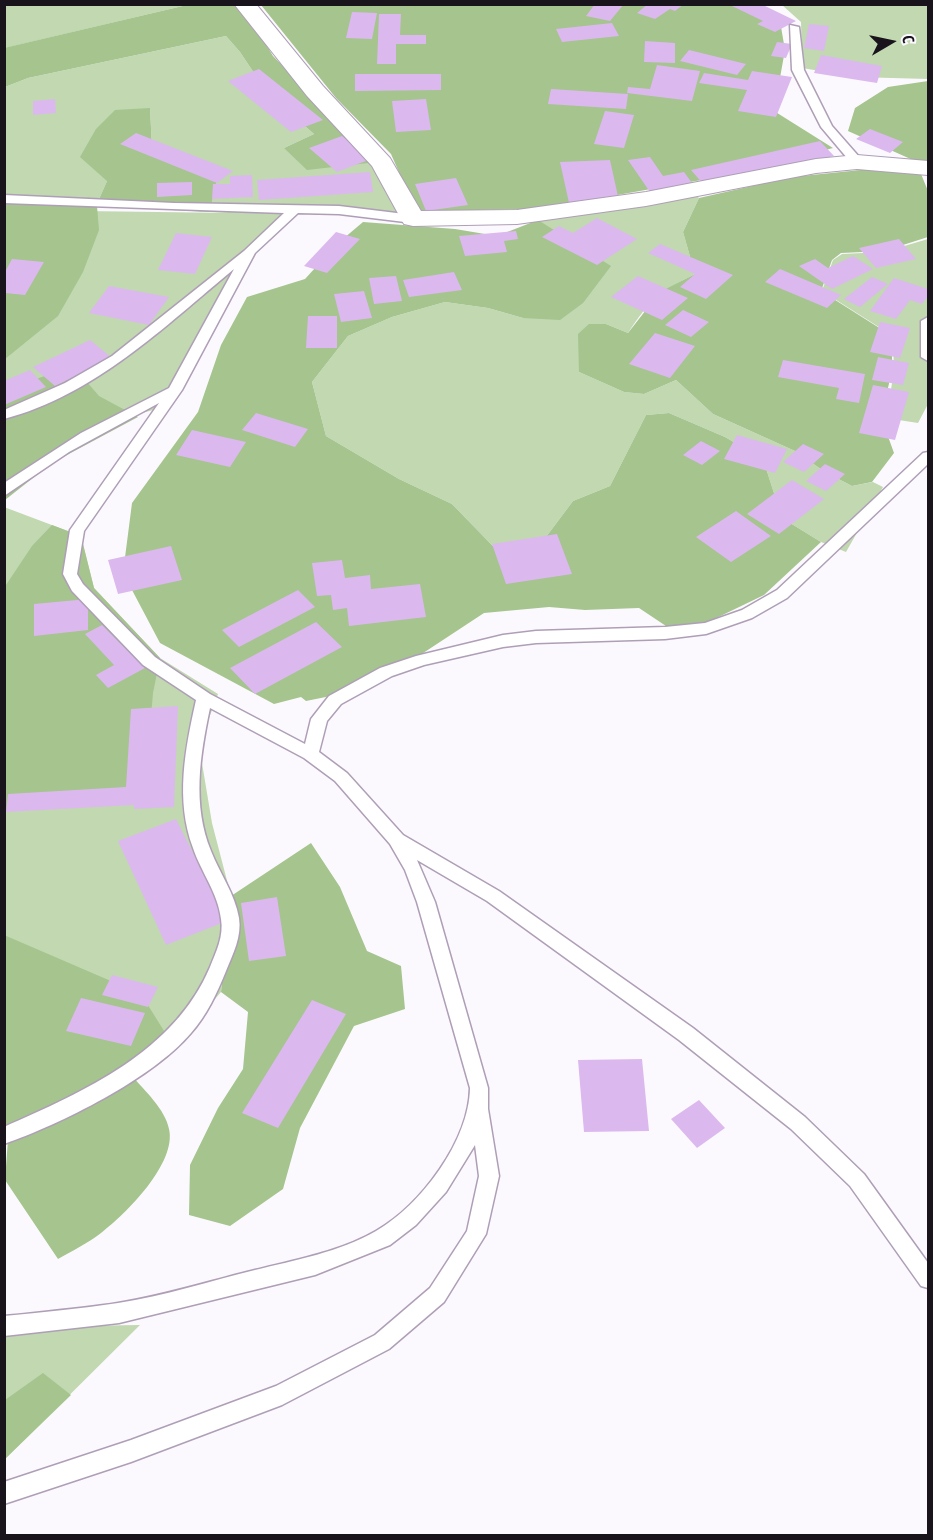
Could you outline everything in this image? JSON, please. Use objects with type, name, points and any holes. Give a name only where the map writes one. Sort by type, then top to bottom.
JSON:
[{"type":"street","points":[[244,4],[315,91],[382,163],[413,219],[466,220],[517,217],[646,199],[816,166],[857,162],[928,168]]},
{"type":"lane","points":[[794,27],[795,60],[798,70],[827,127],[857,162]]},
{"type":"lane","points":[[4,189],[40,199]]},
{"type":"lane","points":[[4,199],[174,207],[339,210],[413,219]]},
{"type":"lane","points":[[4,415],[99,369],[130,349],[199,289],[250,251],[295,209]]},
{"type":"lane","points":[[4,1493],[130,1451],[282,1394],[382,1342],[437,1295],[476,1234],[489,1176],[479,1108],[479,1088],[426,902],[413,868],[396,839],[340,777],[310,754],[204,698],[149,661],[77,587],[70,574],[77,530],[175,390],[250,251]]},
{"type":"lane","points":[[928,321],[928,357]]},
{"type":"lane","points":[[4,491],[39,463],[78,439],[175,390]]},
{"type":"lane","points":[[310,754],[319,719],[334,700],[386,672],[422,660],[503,641],[536,637],[665,633],[706,628],[747,614],[782,594],[928,456]]},
{"type":"lane","points":[[4,1136],[133,1071],[162,1052],[189,1024],[210,991],[229,936],[230,919],[199,842],[191,810],[194,743],[204,698]]},
{"type":"lane","points":[[396,839],[493,896],[686,1034],[798,1124],[857,1180],[928,1279]]},
{"type":"lane","points":[[4,1326],[119,1313],[315,1265],[383,1238],[409,1218],[439,1186],[469,1136],[479,1108]]},
{"type":"green space","points":[[5,4],[187,4],[187,5],[5,48]]},
{"type":"green space","points":[[187,5],[237,5],[247,13],[273,56],[377,162],[307,170],[284,148],[314,134],[268,94],[240,52],[226,36],[28,78],[5,87],[4,48]]},
{"type":"green space","points":[[261,5],[754,5],[780,21],[785,50],[774,111],[833,148],[735,174],[539,209],[416,211],[391,154],[336,98]]},
{"type":"green space","points":[[782,5],[928,5],[928,79],[856,77],[802,68],[801,22]]},
{"type":"green space","points":[[226,36],[240,52],[268,94],[314,134],[284,148],[377,162],[407,223],[343,215],[296,214],[237,266],[161,408],[43,439],[5,444],[4,329],[84,211],[230,213],[210,212],[218,174],[152,148],[150,108],[107,181],[96,206],[5,222],[5,87],[28,78]]},
{"type":"green space","points":[[928,81],[928,161],[915,161],[848,131],[855,108],[888,87]]},
{"type":"green space","points":[[150,108],[152,148],[218,174],[210,212],[97,206],[99,230],[83,272],[58,316],[5,359],[5,201],[96,206],[107,181],[80,157],[96,129],[115,110]]},
{"type":"green space","points":[[880,168],[919,169],[928,191],[928,237],[884,251],[841,253],[832,260],[821,291],[892,336],[892,371],[881,417],[894,453],[872,482],[852,486],[825,472],[795,451],[713,414],[676,380],[644,394],[624,392],[579,372],[578,334],[589,324],[606,324],[628,333],[660,292],[695,274],[683,232],[699,198],[792,177]]},
{"type":"green space","points":[[695,194],[699,198],[683,232],[695,274],[673,286],[650,304],[628,333],[606,324],[579,372],[624,392],[644,394],[676,380],[713,414],[795,451],[825,472],[852,486],[873,482],[883,487],[846,552],[821,542],[782,518],[763,459],[725,437],[669,413],[646,415],[610,486],[573,501],[519,573],[452,504],[399,479],[326,436],[312,382],[348,336],[392,317],[445,302],[488,308],[523,318],[538,220]]},
{"type":"green space","points":[[538,220],[611,266],[583,303],[560,320],[523,318],[488,308],[445,302],[392,317],[348,336],[312,382],[326,436],[399,479],[452,504],[519,573],[573,501],[610,486],[646,415],[669,413],[725,437],[763,459],[782,518],[821,542],[764,595],[706,623],[672,630],[639,608],[585,610],[549,607],[484,613],[370,688],[306,701],[301,697],[274,704],[160,643],[123,573],[132,503],[198,412],[221,345],[247,297],[305,279],[337,244],[363,222],[455,229],[497,236]]},
{"type":"green space","points":[[928,239],[928,404],[918,423],[886,418],[894,372],[893,336],[822,291],[833,260],[842,254],[884,252]]},
{"type":"green space","points":[[73,366],[99,396],[138,417],[52,463],[5,500],[5,390]]},
{"type":"green space","points":[[4,507],[81,536],[94,588],[160,658],[218,694],[199,745],[212,823],[231,896],[221,992],[174,1047],[4,1139]]},
{"type":"green space","points":[[52,525],[81,536],[94,588],[160,658],[153,693],[144,796],[5,811],[4,588],[32,546]]},
{"type":"green space","points":[[311,843],[340,887],[367,951],[401,966],[405,1009],[354,1026],[300,1128],[283,1189],[230,1226],[189,1215],[190,1165],[218,1108],[243,1069],[248,1012],[221,992],[231,896]]},
{"type":"green space","points":[[4,935],[141,994],[174,1047],[132,1076],[159,1107],[169,1129],[169,1142],[158,1172],[123,1214],[91,1240],[58,1259],[5,1180],[8,1139],[5,1139]]},
{"type":"green space","points":[[140,1325],[5,1459],[5,1327]]},
{"type":"green space","points":[[43,1373],[71,1395],[5,1459],[5,1400]]},
{"type":"building","points":[[595,4],[624,4],[610,21],[586,16]]},
{"type":"building","points":[[648,4],[684,4],[675,11],[670,9],[655,19],[637,13]]},
{"type":"building","points":[[728,4],[761,4],[796,21],[775,32],[757,24],[763,21]]},
{"type":"building","points":[[352,12],[377,13],[372,39],[346,38]]},
{"type":"building","points":[[379,14],[401,14],[400,35],[426,35],[426,44],[396,44],[396,64],[377,64]]},
{"type":"building","points":[[612,23],[619,36],[562,42],[556,29]]},
{"type":"building","points":[[809,24],[829,26],[824,51],[804,48]]},
{"type":"building","points":[[645,41],[675,43],[675,63],[644,62]]},
{"type":"building","points":[[777,42],[792,44],[786,58],[771,56]]},
{"type":"building","points":[[689,50],[746,64],[737,75],[680,61]]},
{"type":"building","points":[[821,55],[882,66],[877,83],[814,73]]},
{"type":"building","points":[[657,65],[700,71],[692,101],[627,93],[628,87],[650,89]]},
{"type":"building","points":[[259,69],[323,120],[291,132],[228,81]]},
{"type":"building","points":[[752,71],[792,77],[776,117],[738,111],[747,90],[699,83],[704,73],[748,80]]},
{"type":"building","points":[[355,74],[441,74],[441,90],[355,91]]},
{"type":"building","points":[[551,89],[628,94],[626,109],[548,104]]},
{"type":"building","points":[[55,99],[56,113],[33,115],[33,101]]},
{"type":"building","points":[[426,99],[431,130],[396,132],[392,101]]},
{"type":"building","points":[[605,111],[634,115],[624,148],[594,144]]},
{"type":"building","points":[[870,129],[903,142],[890,153],[856,139]]},
{"type":"building","points":[[136,133],[233,171],[217,183],[120,144]]},
{"type":"building","points":[[342,136],[371,159],[337,172],[309,148]]},
{"type":"building","points":[[820,141],[834,156],[704,185],[691,170]]},
{"type":"building","points":[[650,157],[663,176],[684,172],[695,187],[652,195],[628,160]]},
{"type":"building","points":[[610,160],[619,201],[569,203],[560,162]]},
{"type":"building","points":[[370,172],[373,192],[259,200],[257,180]]},
{"type":"building","points":[[252,175],[253,197],[212,199],[213,184],[230,184],[230,176]]},
{"type":"building","points":[[456,178],[468,205],[426,211],[415,184]]},
{"type":"building","points":[[192,182],[192,195],[157,197],[157,183]]},
{"type":"building","points":[[597,218],[637,239],[597,265],[542,237],[559,226],[573,233]]},
{"type":"building","points":[[516,231],[518,239],[504,241],[507,252],[465,256],[459,236]]},
{"type":"building","points":[[336,232],[360,239],[327,273],[304,266]]},
{"type":"building","points":[[176,233],[212,237],[195,274],[158,270]]},
{"type":"building","points":[[899,239],[916,259],[876,268],[859,248]]},
{"type":"building","points":[[660,244],[733,275],[706,299],[680,287],[695,274],[648,253]]},
{"type":"building","points":[[853,256],[873,269],[832,289],[799,266],[815,259],[828,268]]},
{"type":"building","points":[[12,259],[44,262],[25,295],[5,293],[5,272]]},
{"type":"building","points":[[780,269],[841,295],[827,308],[765,282]]},
{"type":"building","points":[[454,272],[462,290],[409,297],[403,280]]},
{"type":"building","points":[[396,276],[402,301],[374,304],[369,278]]},
{"type":"building","points":[[638,276],[688,298],[662,320],[611,297]]},
{"type":"building","points":[[872,277],[888,284],[860,307],[844,299]]},
{"type":"building","points":[[894,278],[928,289],[928,296],[922,304],[910,300],[896,319],[870,311]]},
{"type":"building","points":[[109,286],[169,297],[149,325],[89,313]]},
{"type":"building","points":[[364,291],[372,318],[341,322],[334,294]]},
{"type":"building","points":[[683,310],[709,322],[691,337],[665,325]]},
{"type":"building","points":[[308,316],[337,316],[337,348],[306,348]]},
{"type":"building","points":[[880,322],[910,328],[900,358],[870,352]]},
{"type":"building","points":[[655,333],[695,346],[670,378],[629,364]]},
{"type":"building","points":[[90,340],[112,358],[55,386],[33,367]]},
{"type":"building","points":[[878,357],[909,363],[903,385],[872,380]]},
{"type":"building","points":[[783,360],[865,374],[859,403],[836,399],[839,388],[778,377]]},
{"type":"building","points":[[30,370],[46,387],[4,405],[4,381]]},
{"type":"building","points":[[873,385],[909,392],[895,440],[859,433]]},
{"type":"building","points":[[256,413],[308,429],[295,447],[242,430]]},
{"type":"building","points":[[192,430],[246,442],[230,467],[176,455]]},
{"type":"building","points":[[737,435],[787,449],[775,473],[724,459]]},
{"type":"building","points":[[701,441],[720,451],[702,465],[683,455]]},
{"type":"building","points":[[803,444],[824,454],[804,472],[783,462]]},
{"type":"building","points":[[825,464],[845,474],[826,491],[806,481]]},
{"type":"building","points":[[792,480],[824,499],[779,534],[747,514]]},
{"type":"building","points":[[736,511],[771,536],[731,562],[696,537]]},
{"type":"building","points":[[557,534],[572,574],[506,584],[492,544]]},
{"type":"building","points":[[171,546],[182,580],[118,594],[108,560]]},
{"type":"building","points":[[342,560],[345,578],[370,575],[371,589],[420,584],[426,617],[349,626],[347,608],[333,610],[331,595],[317,596],[312,563]]},
{"type":"building","points":[[298,590],[315,607],[239,647],[222,630]]},
{"type":"building","points":[[88,599],[88,630],[34,636],[34,604]]},
{"type":"building","points":[[316,622],[342,647],[255,694],[230,668]]},
{"type":"building","points":[[102,625],[145,668],[108,688],[96,675],[114,665],[85,634]]},
{"type":"building","points":[[178,706],[174,807],[134,809],[134,805],[6,812],[8,794],[126,787],[131,709]]},
{"type":"building","points":[[176,819],[227,921],[166,945],[118,841]]},
{"type":"building","points":[[277,897],[286,956],[249,961],[241,903]]},
{"type":"building","points":[[112,975],[158,987],[148,1007],[102,995]]},
{"type":"building","points":[[81,998],[145,1013],[131,1046],[66,1031]]},
{"type":"building","points":[[312,1000],[346,1014],[278,1128],[242,1113]]},
{"type":"building","points":[[642,1059],[649,1131],[584,1132],[578,1060]]},
{"type":"building","points":[[699,1100],[725,1128],[697,1148],[671,1119]]}]
